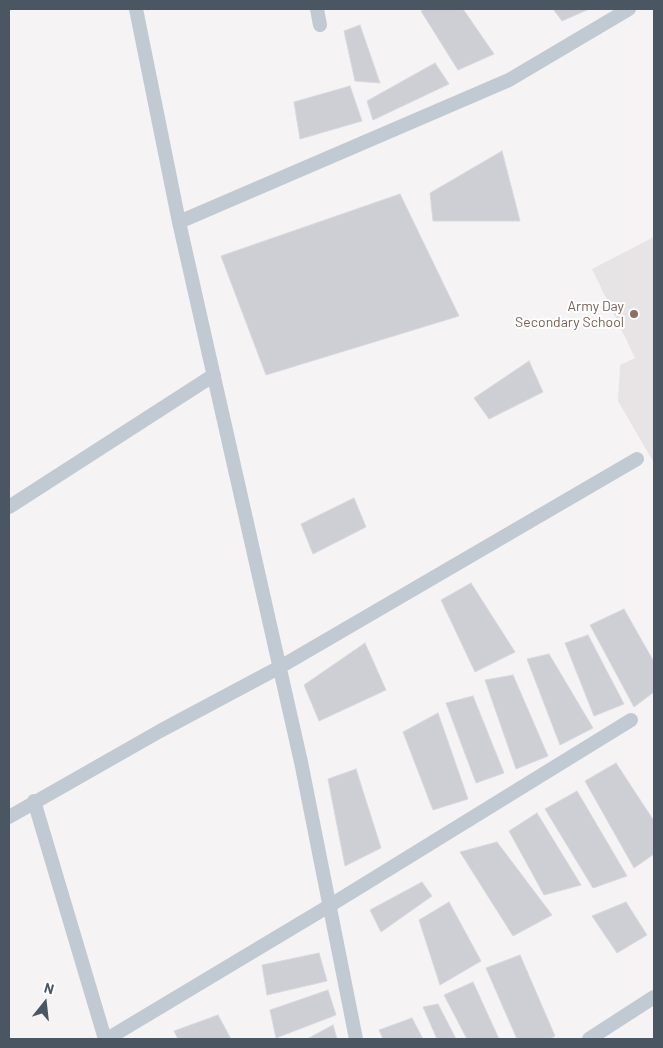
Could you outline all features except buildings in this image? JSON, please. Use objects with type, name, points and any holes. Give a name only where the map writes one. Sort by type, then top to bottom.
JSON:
[{"type":"street","points":[[136,9],[178,222],[301,762],[356,1039]]},
{"type":"street","points":[[317,9],[320,25]]},
{"type":"street","points":[[178,222],[509,80],[629,9]]},
{"type":"street","points":[[9,507],[214,375]]},
{"type":"street","points":[[9,816],[152,735],[280,667],[637,459]]},
{"type":"street","points":[[34,801],[106,1039],[329,906],[631,720]]},
{"type":"street","points":[[589,1039],[654,997]]},
{"type":"shaded area","name":"Army Day Secondary School","points":[[654,237],[654,463],[618,401],[620,365],[635,358],[592,269]]},
{"type":"place","name":"Army Day Secondary School","points":[[634,314]]}]
